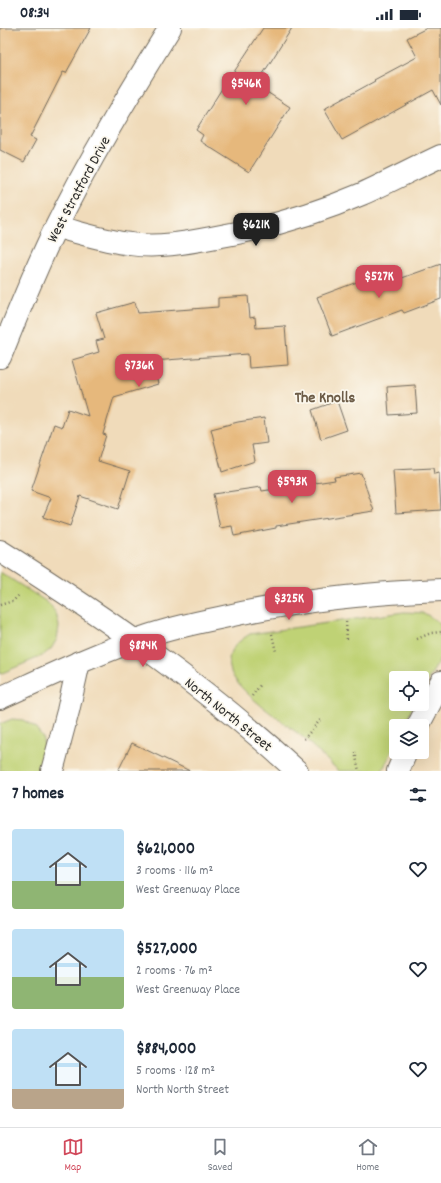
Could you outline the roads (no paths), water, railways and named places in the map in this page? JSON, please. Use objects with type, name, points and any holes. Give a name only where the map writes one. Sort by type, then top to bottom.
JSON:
[{"type":"street","name":"West Stratford Drive","points":[[0,357],[57,226],[85,171],[120,108],[170,28]]},
{"type":"street","points":[[57,226],[120,242],[141,245],[183,243],[229,235],[277,224],[344,201],[441,156]]},
{"type":"street","name":"North North Street","points":[[0,551],[134,641],[240,721],[266,742],[297,771]]},
{"type":"street","points":[[0,698],[107,650],[191,624],[286,604],[387,592],[441,590]]},
{"type":"street","points":[[52,771],[79,662]]},
{"type":"street","points":[[422,719],[441,682]]},
{"type":"street","points":[[398,771],[403,759]]},
{"type":"district","name":"The Knolls","points":[[325,396]]}]
